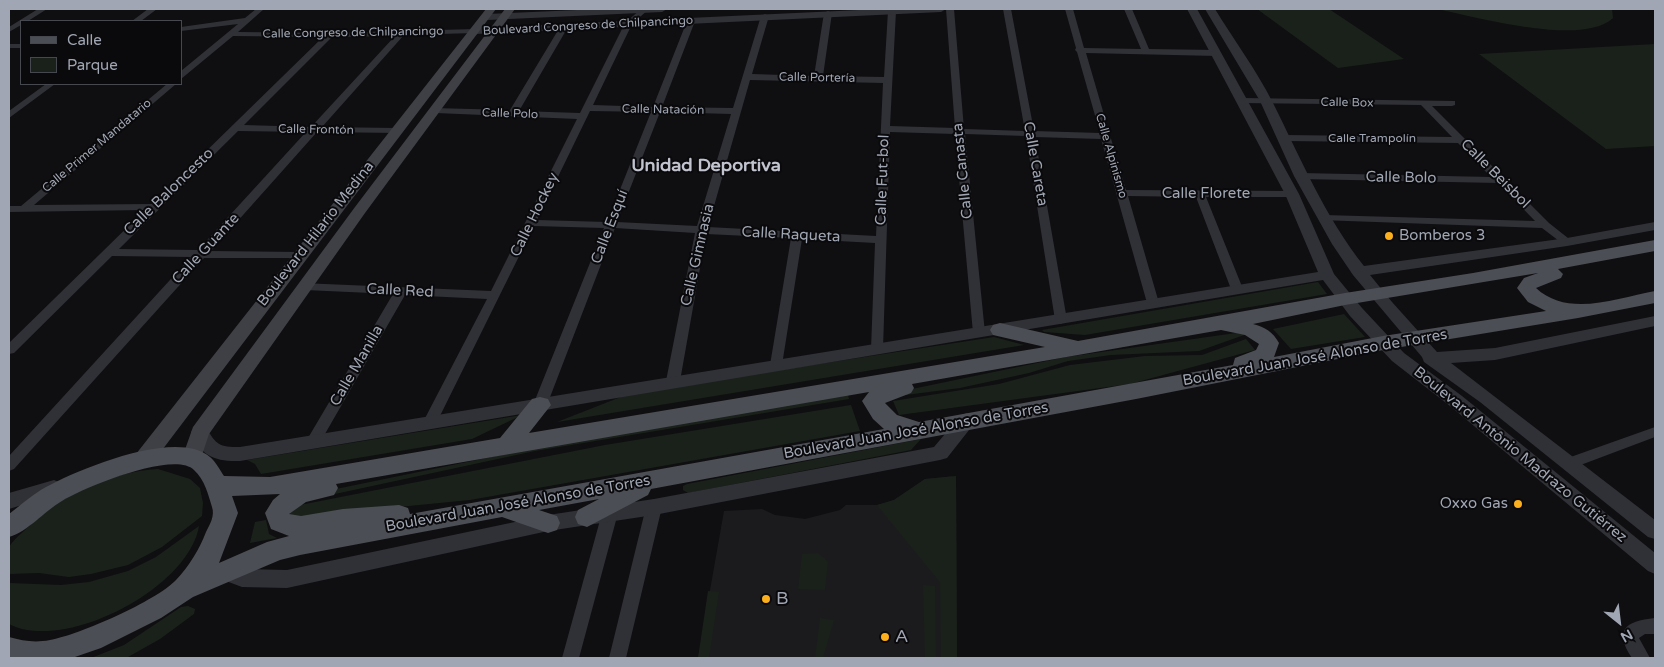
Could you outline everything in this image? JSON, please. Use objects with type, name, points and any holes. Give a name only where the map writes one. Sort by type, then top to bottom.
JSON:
[{"type":"main road","name":"Boulevard Hilario Medina","points":[[143,460],[475,31],[490,19],[507,12]]},
{"type":"main road","name":"Boulevard Hilario Medina","points":[[192,458],[200,432],[305,286],[436,110],[490,19]]},
{"type":"main road","points":[[217,484],[240,487],[270,486],[1046,354],[1218,324],[1345,299],[1655,247]]},
{"type":"main road","points":[[1578,312],[1543,303],[1529,293],[1526,288],[1540,278],[1643,253],[1655,247]]},
{"type":"main road","name":"Boulevard Juan José Alonso de Torres","points":[[184,589],[276,550],[300,544],[509,507],[967,420],[1390,350],[1413,339],[1578,312],[1655,296]]},
{"type":"main road","points":[[1136,391],[1265,355],[1269,343],[1264,336],[1257,332],[1218,324]]},
{"type":"main road","points":[[1000,330],[1080,348]]},
{"type":"main road","points":[[916,430],[887,421],[878,412],[873,400],[880,394],[891,391],[1011,366],[1046,354]]},
{"type":"main road","points":[[540,405],[498,447],[291,498],[282,504],[277,513],[280,522],[288,526],[301,526],[343,519],[509,507],[548,524]]},
{"type":"main road","points":[[9,527],[53,494],[101,472],[143,460],[169,456],[192,458],[202,463],[217,484],[226,513],[223,527],[210,555],[184,589],[152,610],[58,658]]},
{"type":"main road","points":[[587,517],[657,479]]},
{"type":"main road","points":[[9,520],[34,507]]},
{"type":"main road","points":[[9,650],[23,655],[50,653],[101,636]]},
{"type":"street","points":[[25,20],[43,9]]},
{"type":"street","points":[[137,20],[153,9]]},
{"type":"street","points":[[182,75],[260,9]]},
{"type":"street","name":"Boulevard Congreso de Chilpancingo","points":[[507,12],[662,9]]},
{"type":"street","name":"Boulevard Congreso de Chilpancingo","points":[[490,19],[564,27],[941,9]]},
{"type":"street","name":"Calle Canasta","points":[[950,9],[952,62],[979,333]]},
{"type":"street","name":"Calle Careta","points":[[1007,9],[1030,132],[1060,320]]},
{"type":"street","name":"Calle Alpinismo","points":[[1069,9],[1079,50],[1106,136],[1153,303]]},
{"type":"street","points":[[1128,9],[1146,51]]},
{"type":"street","name":"Boulevard Antônio Madrazo Gutiérrez","points":[[1192,9],[1292,194],[1328,275],[1345,299],[1390,350],[1456,401],[1655,565]]},
{"type":"street","name":"Boulevard Antônio Madrazo Gutiérrez","points":[[1210,9],[1266,101],[1285,138],[1301,176],[1324,218],[1358,272],[1413,339],[1433,358],[1486,397],[1655,531]]},
{"type":"street","name":"Calle Hockey","points":[[429,424],[496,296],[629,23],[645,10]]},
{"type":"street","name":"Calle Fut-bol","points":[[876,349],[892,11]]},
{"type":"street","points":[[818,78],[828,13]]},
{"type":"street","name":"Calle Gimnasia","points":[[673,381],[701,231],[765,16]]},
{"type":"street","points":[[182,29],[247,20]]},
{"type":"street","name":"Calle Esquí","points":[[540,405],[691,21]]},
{"type":"street","points":[[9,30],[20,23]]},
{"type":"street","points":[[512,114],[564,27]]},
{"type":"street","name":"Calle Congreso de Chilpancingo","points":[[232,34],[330,35],[475,31]]},
{"type":"street","name":"Calle Guante","points":[[9,465],[402,34]]},
{"type":"street","name":"Calle Baloncesto","points":[[9,350],[330,35]]},
{"type":"street","points":[[1079,50],[1217,53]]},
{"type":"street","name":"Calle Portería","points":[[747,77],[888,80]]},
{"type":"street","points":[[9,115],[51,85]]},
{"type":"street","name":"Calle Primer Mandatario","points":[[23,209],[171,85]]},
{"type":"street","name":"Calle Box","points":[[1242,101],[1452,104]]},
{"type":"street","name":"Calle Beisbol","points":[[1425,104],[1545,224],[1567,242]]},
{"type":"street","name":"Calle Polo","points":[[436,110],[512,114],[586,112]]},
{"type":"street","name":"Calle Natación","points":[[586,112],[656,110],[738,111]]},
{"type":"street","name":"Calle Frontón","points":[[236,128],[396,131]]},
{"type":"street","points":[[885,128],[1106,136]]},
{"type":"street","name":"Calle Trampolín","points":[[1285,138],[1460,140]]},
{"type":"street","name":"Calle Bolo","points":[[1301,176],[1501,180]]},
{"type":"street","name":"Calle Florete","points":[[1121,193],[1292,194]]},
{"type":"street","points":[[1200,194],[1237,289]]},
{"type":"street","points":[[9,209],[155,207]]},
{"type":"street","points":[[1324,218],[1545,224]]},
{"type":"street","name":"Calle Raqueta","points":[[532,223],[611,225],[882,240]]},
{"type":"street","points":[[1358,272],[1567,242],[1655,226]]},
{"type":"street","points":[[1638,230],[1655,240]]},
{"type":"street","points":[[776,365],[797,236]]},
{"type":"street","points":[[108,252],[299,256]]},
{"type":"street","points":[[200,432],[203,444],[224,455],[429,424],[673,381],[1000,330],[1328,275]]},
{"type":"street","name":"Calle Red","points":[[305,286],[496,296]]},
{"type":"street","name":"Calle Manilla","points":[[313,442],[402,291]]},
{"type":"street","points":[[1390,350],[1433,358],[1496,354],[1655,321]]},
{"type":"street","points":[[225,572],[256,580],[287,579],[548,524],[654,507],[940,453],[967,420]]},
{"type":"street","points":[[1570,463],[1655,432]]},
{"type":"street","points":[[9,501],[38,494],[101,472]]},
{"type":"street","points":[[617,658],[654,507]]},
{"type":"street","points":[[570,658],[610,514]]},
{"type":"street","points":[[1642,658],[1632,643],[1630,635],[1642,627],[1655,626]]},
{"type":"shaded area","points":[[956,476],[957,658],[698,658],[724,511],[762,509],[775,515],[805,519],[840,510],[846,505],[877,505],[894,500],[925,479]]},
{"type":"green space","points":[[1257,9],[1329,9],[1404,59],[1338,68]]},
{"type":"green space","points":[[1437,9],[1612,9],[1613,18],[1598,26],[1578,30],[1554,30],[1502,23]]},
{"type":"green space","points":[[1655,44],[1655,146],[1606,149],[1479,54]]},
{"type":"green space","points":[[1318,282],[1327,294],[1085,335],[1044,332],[1042,330]]},
{"type":"green space","points":[[1344,314],[1365,337],[1291,349],[1273,329]]},
{"type":"green space","points":[[1243,332],[1247,334],[1199,351],[1111,355],[1068,361],[1029,373],[960,388],[898,396],[912,389],[1066,357]]},
{"type":"green space","points":[[994,337],[1024,345],[557,422],[631,393]]},
{"type":"green space","points":[[1246,339],[1255,350],[1130,384],[899,415],[893,401],[999,384],[1070,365],[1145,356],[1202,355]]},
{"type":"green space","points":[[848,395],[849,399],[535,451],[293,503],[336,489],[535,448]]},
{"type":"green space","points":[[851,405],[860,431],[470,500],[287,518],[290,507],[605,445]]},
{"type":"green space","points":[[522,415],[472,439],[261,474],[255,464],[247,460]]},
{"type":"green space","points":[[921,439],[911,450],[688,493],[683,490],[683,486],[687,484]]},
{"type":"green space","points":[[158,469],[190,479],[200,488],[203,503],[202,516],[162,547],[128,565],[91,574],[69,577],[39,573],[9,574],[9,547],[27,528],[56,505],[104,480],[140,471]]},
{"type":"green space","points":[[956,476],[957,658],[941,658],[940,582],[877,505],[894,500],[925,479]]},
{"type":"green space","points":[[266,520],[269,534],[277,538],[250,543],[255,522]]},
{"type":"green space","points":[[199,526],[190,549],[173,572],[149,592],[121,609],[91,622],[61,630],[33,631],[9,624],[9,583],[61,585],[89,582],[128,571],[156,557]]},
{"type":"green space","points":[[818,553],[828,562],[825,590],[798,589],[802,554]]},
{"type":"green space","points":[[923,585],[935,586],[936,658],[925,658]]},
{"type":"green space","points":[[708,591],[719,592],[709,658],[698,658]]},
{"type":"green space","points":[[188,606],[195,609],[194,614],[160,639],[128,657],[91,658],[124,645],[181,607]]},
{"type":"green space","points":[[820,618],[834,620],[823,658],[815,658]]},
{"type":"place","name":"Bomberos 3","points":[[1389,236]]},
{"type":"place","name":"Oxxo Gas","points":[[1518,504]]},
{"type":"place","name":"B","points":[[766,599]]},
{"type":"place","name":"A","points":[[885,637]]},
{"type":"district","name":"Unidad Deportiva","points":[[706,166]]}]
